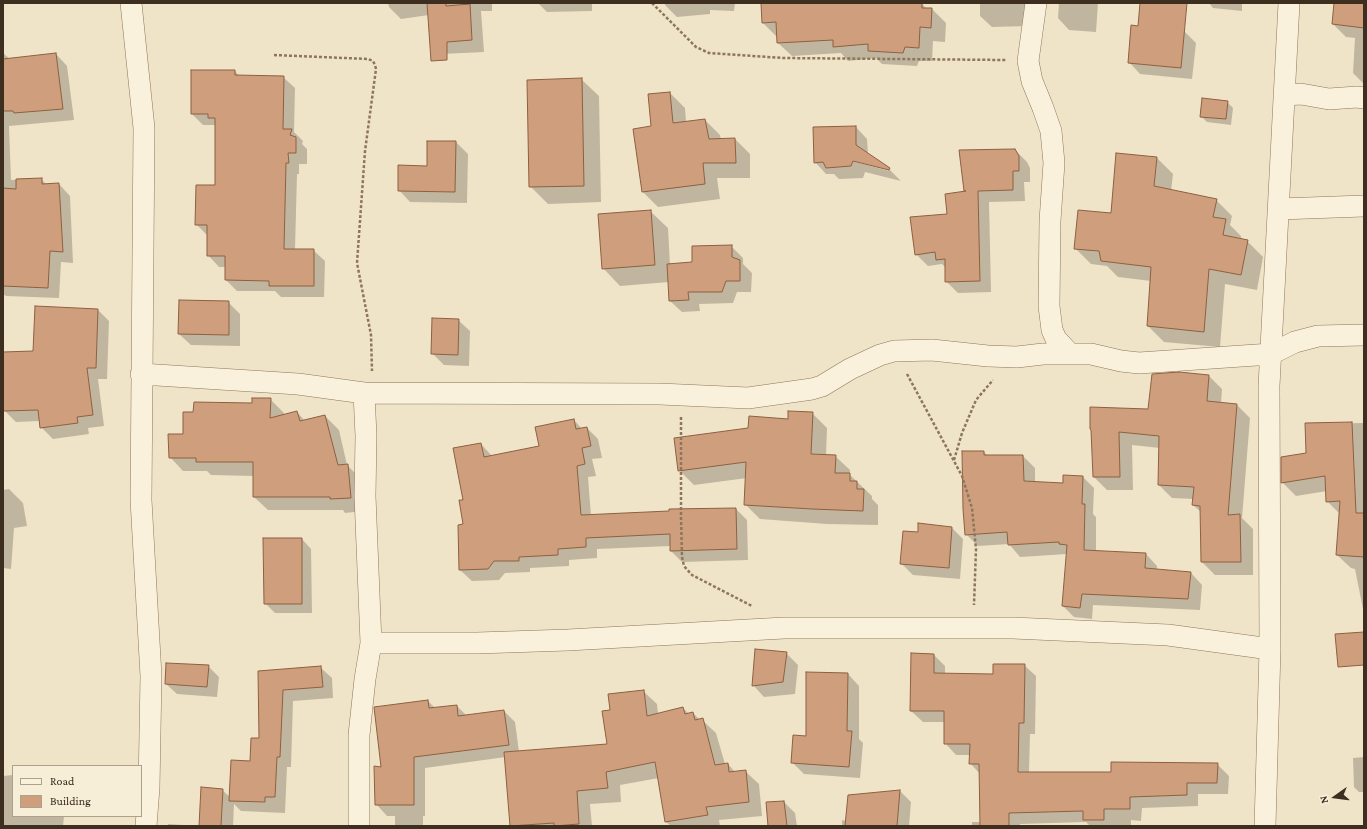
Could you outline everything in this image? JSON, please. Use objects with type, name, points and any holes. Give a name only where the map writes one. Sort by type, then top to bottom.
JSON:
[{"type":"street","points":[[131,3],[144,128],[141,500],[152,676],[149,788],[146,826]]},
{"type":"street","points":[[1036,3],[1028,61],[1032,81],[1051,131],[1054,163],[1050,221],[1049,306],[1052,330],[1056,339],[1069,353]]},
{"type":"street","points":[[1265,826],[1270,649],[1269,386],[1289,3]]},
{"type":"street","points":[[1284,95],[1301,94],[1329,99],[1364,98]]},
{"type":"street","points":[[1279,209],[1364,206]]},
{"type":"street","points":[[141,374],[298,384],[368,393],[681,394],[748,398],[812,389],[822,386],[862,363],[894,351],[932,350],[988,356],[1017,357],[1043,354],[1091,354],[1121,361],[1139,363],[1271,354],[1295,342],[1318,336],[1364,335]]},
{"type":"street","points":[[359,826],[359,735],[365,679],[371,643],[365,496],[368,393]]},
{"type":"street","points":[[371,643],[477,643],[568,640],[784,628],[1013,628],[1168,636],[1270,649]]},
{"type":"path","points":[[652,3],[696,47],[709,53],[783,58],[1028,61]]},
{"type":"path","points":[[274,55],[368,59],[373,61],[375,65],[376,69],[365,151],[357,263],[371,335],[368,393]]},
{"type":"path","points":[[894,351],[962,476],[972,508],[976,542],[973,628]]},
{"type":"path","points":[[954,461],[962,433],[976,400],[995,379]]},
{"type":"path","points":[[681,394],[681,516],[682,557],[684,566],[692,575],[755,608]]},
{"type":"building","points":[[427,3],[446,3],[446,6],[470,4],[472,40],[447,42],[447,60],[431,61]]},
{"type":"building","points":[[761,3],[922,3],[922,8],[932,8],[931,28],[920,27],[919,48],[905,47],[903,53],[868,51],[868,44],[833,47],[833,40],[777,43],[776,22],[762,23]]},
{"type":"building","points":[[1140,3],[1187,3],[1181,68],[1128,63],[1131,25],[1138,26]]},
{"type":"building","points":[[1334,3],[1364,3],[1364,28],[1332,24]]},
{"type":"building","points":[[56,53],[63,109],[14,113],[13,111],[3,111],[3,59]]},
{"type":"building","points":[[191,70],[235,70],[235,75],[284,76],[283,129],[292,129],[290,135],[296,137],[296,153],[288,153],[289,163],[286,163],[284,249],[314,249],[314,286],[269,286],[269,281],[225,280],[225,256],[207,256],[207,225],[195,225],[196,185],[215,185],[215,118],[208,118],[208,114],[191,114]]},
{"type":"building","points":[[582,78],[584,186],[529,187],[527,80]]},
{"type":"building","points":[[670,92],[673,123],[705,119],[709,139],[735,138],[736,163],[703,163],[705,184],[642,192],[633,129],[651,126],[648,94]]},
{"type":"building","points":[[1202,98],[1228,101],[1226,119],[1200,117]]},
{"type":"building","points":[[856,126],[856,145],[890,168],[889,170],[853,161],[851,166],[826,168],[823,162],[814,163],[813,127]]},
{"type":"building","points":[[427,141],[456,141],[455,192],[398,191],[398,165],[427,166]]},
{"type":"building","points":[[1015,149],[1019,156],[1019,171],[1013,171],[1013,190],[978,191],[980,281],[945,282],[945,259],[936,260],[935,252],[915,255],[910,217],[947,214],[945,194],[966,191],[964,191],[959,150]]},
{"type":"building","points":[[1116,153],[1157,157],[1154,186],[1217,199],[1213,217],[1226,219],[1223,235],[1248,240],[1241,275],[1209,269],[1204,332],[1147,326],[1151,267],[1101,261],[1099,251],[1074,249],[1078,210],[1111,213]]},
{"type":"building","points":[[42,178],[42,184],[59,183],[63,252],[50,251],[48,288],[3,286],[3,188],[16,189],[16,179]]},
{"type":"building","points":[[651,210],[655,265],[602,269],[598,214]]},
{"type":"building","points":[[732,245],[732,257],[740,260],[740,281],[726,281],[722,292],[688,292],[689,300],[669,301],[667,264],[692,262],[692,246]]},
{"type":"building","points":[[179,300],[229,301],[229,335],[178,334]]},
{"type":"building","points":[[35,306],[98,309],[96,368],[87,368],[93,415],[77,417],[78,423],[40,428],[38,410],[3,411],[3,352],[33,351]]},
{"type":"building","points":[[432,318],[459,319],[458,355],[431,354]]},
{"type":"building","points":[[1179,372],[1209,375],[1207,401],[1237,404],[1228,515],[1240,514],[1241,562],[1201,562],[1200,506],[1192,505],[1194,487],[1158,485],[1159,436],[1119,432],[1120,477],[1093,477],[1090,407],[1148,409],[1152,374]]},
{"type":"building","points":[[252,398],[271,398],[270,418],[297,411],[300,421],[325,415],[338,465],[348,464],[351,498],[330,499],[330,497],[253,497],[253,462],[196,462],[196,458],[169,458],[168,434],[183,434],[183,412],[193,412],[194,402],[252,403]]},
{"type":"building","points":[[788,411],[813,412],[811,454],[836,455],[835,473],[850,473],[850,481],[857,481],[857,489],[864,489],[863,511],[744,505],[746,462],[678,471],[674,438],[748,428],[749,416],[788,419]]},
{"type":"building","points":[[574,419],[576,429],[587,427],[591,446],[582,448],[585,464],[577,466],[581,515],[669,511],[669,509],[736,508],[737,549],[670,551],[670,534],[586,538],[586,547],[558,549],[558,555],[519,557],[519,561],[494,561],[488,569],[459,570],[458,525],[463,524],[459,500],[463,500],[453,448],[481,443],[484,457],[539,446],[535,427]]},
{"type":"building","points":[[1352,422],[1356,513],[1364,513],[1364,557],[1336,555],[1340,501],[1326,502],[1325,476],[1281,483],[1281,457],[1306,453],[1305,423]]},
{"type":"building","points":[[962,451],[984,451],[984,455],[1023,455],[1024,481],[1063,483],[1063,475],[1083,476],[1082,504],[1085,504],[1084,550],[1146,553],[1145,568],[1191,572],[1188,599],[1082,594],[1080,608],[1062,606],[1067,545],[1059,544],[1059,542],[1008,545],[1007,532],[965,535]]},
{"type":"building","points":[[918,523],[952,527],[949,568],[900,564],[903,531],[918,532]]},
{"type":"building","points":[[263,538],[302,538],[302,604],[264,604]]},
{"type":"building","points":[[1364,632],[1364,665],[1338,667],[1335,634]]},
{"type":"building","points":[[755,649],[787,652],[783,682],[752,686]]},
{"type":"building","points":[[911,653],[934,654],[934,673],[993,674],[993,664],[1025,664],[1024,723],[1019,723],[1018,772],[1111,772],[1111,762],[1218,763],[1217,783],[1187,783],[1187,795],[1130,797],[1130,809],[1104,809],[1104,820],[1083,820],[1083,811],[1009,813],[1009,826],[980,826],[979,764],[969,764],[970,744],[944,744],[944,711],[910,711]]},
{"type":"building","points":[[166,663],[209,665],[207,687],[165,684]]},
{"type":"building","points":[[321,666],[323,687],[283,690],[280,757],[277,757],[275,797],[265,797],[265,802],[229,801],[231,760],[250,761],[251,738],[259,738],[258,671]]},
{"type":"building","points":[[806,672],[848,673],[847,731],[852,731],[849,767],[791,763],[793,735],[806,736]]},
{"type":"building","points":[[644,690],[647,716],[683,707],[685,714],[693,712],[695,720],[703,718],[715,765],[728,763],[729,772],[746,770],[749,802],[706,807],[708,815],[665,822],[655,762],[606,772],[608,788],[577,791],[579,824],[554,826],[554,823],[510,826],[504,752],[607,744],[602,711],[610,710],[608,694]]},
{"type":"building","points":[[428,700],[429,708],[457,705],[458,716],[504,710],[509,745],[414,757],[414,805],[375,805],[374,766],[381,767],[374,707]]},
{"type":"building","points":[[201,787],[223,789],[221,826],[199,826]]},
{"type":"building","points":[[900,790],[897,826],[845,826],[848,795]]},
{"type":"building","points":[[784,801],[787,826],[768,826],[766,802]]}]
